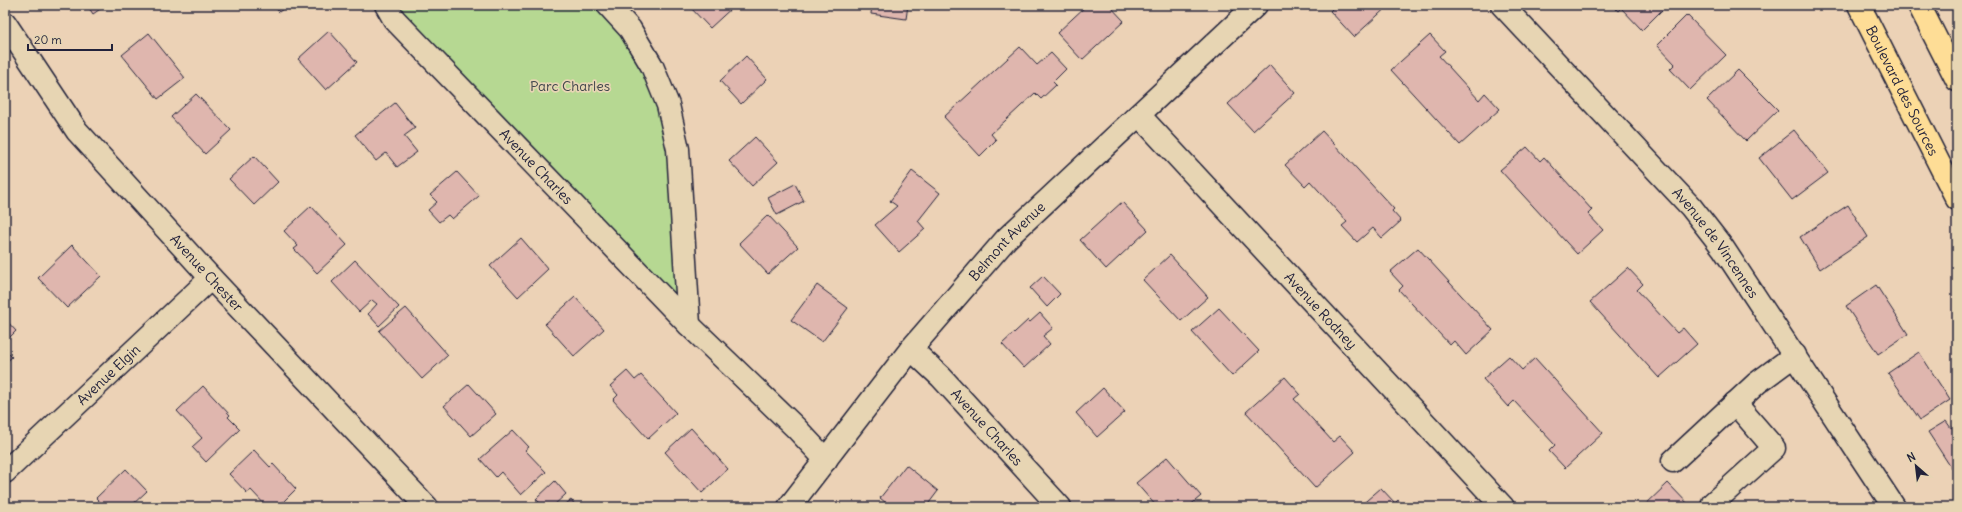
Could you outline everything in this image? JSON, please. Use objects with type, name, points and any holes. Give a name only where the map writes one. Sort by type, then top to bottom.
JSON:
[{"type":"main road","name":"Boulevard des Sources","points":[[1859,5],[1957,199]]},
{"type":"main road","points":[[1919,5],[1957,80]]},
{"type":"street","name":"Avenue Charles","points":[[386,5],[394,19],[689,325],[796,428],[826,460]]},
{"type":"street","points":[[608,5],[630,29],[652,66],[668,105],[678,149],[689,325]]},
{"type":"street","name":"Belmont Avenue","points":[[789,507],[912,349],[1007,238],[1256,5]]},
{"type":"street","name":"Avenue de Vincennes","points":[[1502,5],[1691,207],[1723,248],[1894,507]]},
{"type":"street","name":"Avenue Chester","points":[[5,24],[77,131],[211,278],[427,507]]},
{"type":"street","name":"Avenue Rodney","points":[[1138,115],[1503,507]]},
{"type":"street","name":"Avenue Elgin","points":[[5,472],[211,278]]},
{"type":"street","name":"Avenue Charles","points":[[912,349],[941,376],[1060,507]]},
{"type":"street","points":[[1673,461],[1757,383],[1795,355]]},
{"type":"street","points":[[1713,503],[1774,448],[1735,403]]},
{"type":"green space","name":"Parc Charles","points":[[386,5],[608,5],[668,105],[689,325]]},
{"type":"building","points":[[87,5],[106,5],[93,14]]},
{"type":"building","points":[[273,5],[288,5],[279,12]]},
{"type":"building","points":[[688,5],[735,5],[710,28]]},
{"type":"building","points":[[872,5],[908,5],[906,19],[871,14]]},
{"type":"building","points":[[1087,5],[1109,5],[1124,21],[1082,60],[1057,33]]},
{"type":"building","points":[[1336,5],[1389,5],[1354,37],[1330,11]]},
{"type":"building","points":[[1612,5],[1667,5],[1642,30],[1621,8],[1618,11]]},
{"type":"building","points":[[1687,15],[1726,55],[1690,90],[1670,69],[1675,64],[1657,45]]},
{"type":"building","points":[[329,31],[357,62],[326,90],[298,59]]},
{"type":"building","points":[[149,33],[185,78],[158,99],[122,55]]},
{"type":"building","points":[[1430,35],[1445,51],[1439,56],[1479,100],[1485,93],[1500,109],[1460,145],[1391,70]]},
{"type":"building","points":[[1020,47],[1037,65],[1051,53],[1066,69],[1053,82],[1056,85],[1041,99],[1035,93],[991,134],[996,140],[980,156],[944,117]]},
{"type":"building","points":[[746,56],[767,79],[741,104],[720,81]]},
{"type":"building","points":[[1270,65],[1295,93],[1253,131],[1228,104]]},
{"type":"building","points":[[1738,70],[1778,110],[1746,141],[1707,100]]},
{"type":"building","points":[[196,94],[231,130],[205,154],[171,117]]},
{"type":"building","points":[[395,103],[415,128],[404,136],[417,152],[397,167],[386,153],[376,161],[355,135]]},
{"type":"building","points":[[1794,130],[1828,173],[1792,200],[1759,158]]},
{"type":"building","points":[[1322,131],[1394,209],[1392,211],[1401,221],[1382,238],[1373,228],[1357,242],[1342,226],[1347,222],[1310,181],[1305,186],[1285,165]]},
{"type":"building","points":[[755,137],[778,162],[752,186],[729,161]]},
{"type":"building","points":[[1527,147],[1540,161],[1544,157],[1592,210],[1588,214],[1603,230],[1577,254],[1500,170]]},
{"type":"building","points":[[254,156],[278,182],[254,205],[229,179]]},
{"type":"building","points":[[912,171],[940,193],[918,221],[925,229],[899,252],[875,225],[897,206],[890,201]]},
{"type":"building","points":[[457,172],[479,196],[452,219],[448,215],[439,222],[428,210],[437,202],[430,195]]},
{"type":"building","points":[[795,184],[804,201],[777,215],[768,198]]},
{"type":"building","points":[[1122,202],[1148,230],[1106,269],[1080,240]]},
{"type":"building","points":[[1848,205],[1868,237],[1820,269],[1800,237]]},
{"type":"building","points":[[311,206],[347,245],[317,273],[294,249],[298,246],[284,231]]},
{"type":"building","points":[[768,215],[798,247],[768,274],[739,243]]},
{"type":"building","points":[[521,238],[548,269],[518,297],[490,266]]},
{"type":"building","points":[[72,245],[101,276],[67,308],[38,278]]},
{"type":"building","points":[[1418,248],[1493,330],[1466,355],[1454,341],[1450,345],[1399,290],[1403,286],[1390,272]]},
{"type":"building","points":[[1170,255],[1208,297],[1181,321],[1143,280]]},
{"type":"building","points":[[355,260],[399,307],[379,326],[368,314],[377,304],[372,300],[359,312],[332,282]]},
{"type":"building","points":[[1628,268],[1643,284],[1637,290],[1677,333],[1683,328],[1697,344],[1659,378],[1590,302]]},
{"type":"building","points":[[1043,276],[1060,294],[1047,307],[1030,288]]},
{"type":"building","points":[[817,285],[848,308],[822,342],[791,320]]},
{"type":"building","points":[[1876,285],[1908,334],[1878,354],[1846,306]]},
{"type":"building","points":[[575,297],[604,329],[574,356],[545,324]]},
{"type":"building","points":[[406,308],[448,355],[422,379],[379,331]]},
{"type":"building","points":[[1219,308],[1259,351],[1232,376],[1192,332]]},
{"type":"building","points":[[1040,313],[1053,328],[1043,336],[1050,344],[1024,368],[1002,344],[1028,320],[1030,322]]},
{"type":"building","points":[[5,319],[16,331],[5,342]]},
{"type":"building","points":[[5,350],[12,357],[5,363]]},
{"type":"building","points":[[1919,352],[1950,400],[1920,420],[1888,373]]},
{"type":"building","points":[[1509,356],[1522,370],[1535,358],[1603,433],[1565,468],[1549,451],[1555,445],[1514,401],[1508,407],[1483,379]]},
{"type":"building","points":[[627,371],[635,380],[641,375],[676,413],[648,439],[613,400],[618,395],[610,386]]},
{"type":"building","points":[[1285,377],[1300,394],[1294,399],[1333,442],[1340,436],[1355,452],[1315,488],[1246,412]]},
{"type":"building","points":[[469,384],[496,414],[471,436],[444,406]]},
{"type":"building","points":[[203,386],[230,415],[228,417],[240,429],[206,462],[192,447],[202,438],[177,411]]},
{"type":"building","points":[[1103,388],[1125,412],[1097,437],[1076,413]]},
{"type":"building","points":[[1946,421],[1951,428],[1957,424],[1957,465],[1952,469],[1928,432]]},
{"type":"building","points":[[691,428],[728,469],[702,493],[665,452]]},
{"type":"building","points":[[513,430],[529,447],[525,450],[546,472],[521,495],[501,472],[496,477],[480,459]]},
{"type":"building","points":[[254,450],[270,467],[273,464],[296,489],[278,507],[267,507],[251,490],[247,493],[229,474]]},
{"type":"building","points":[[1167,457],[1201,496],[1188,507],[1157,507],[1136,483]]},
{"type":"building","points":[[906,465],[938,491],[926,507],[891,507],[880,498]]},
{"type":"building","points":[[126,469],[147,491],[130,507],[105,507],[96,498]]},
{"type":"building","points":[[555,481],[566,494],[552,507],[544,507],[536,499]]},
{"type":"building","points":[[1668,483],[1691,507],[1643,507]]},
{"type":"building","points":[[1381,488],[1395,503],[1398,500],[1405,507],[1359,507]]},
{"type":"building","points":[[571,500],[577,507],[562,507]]}]
